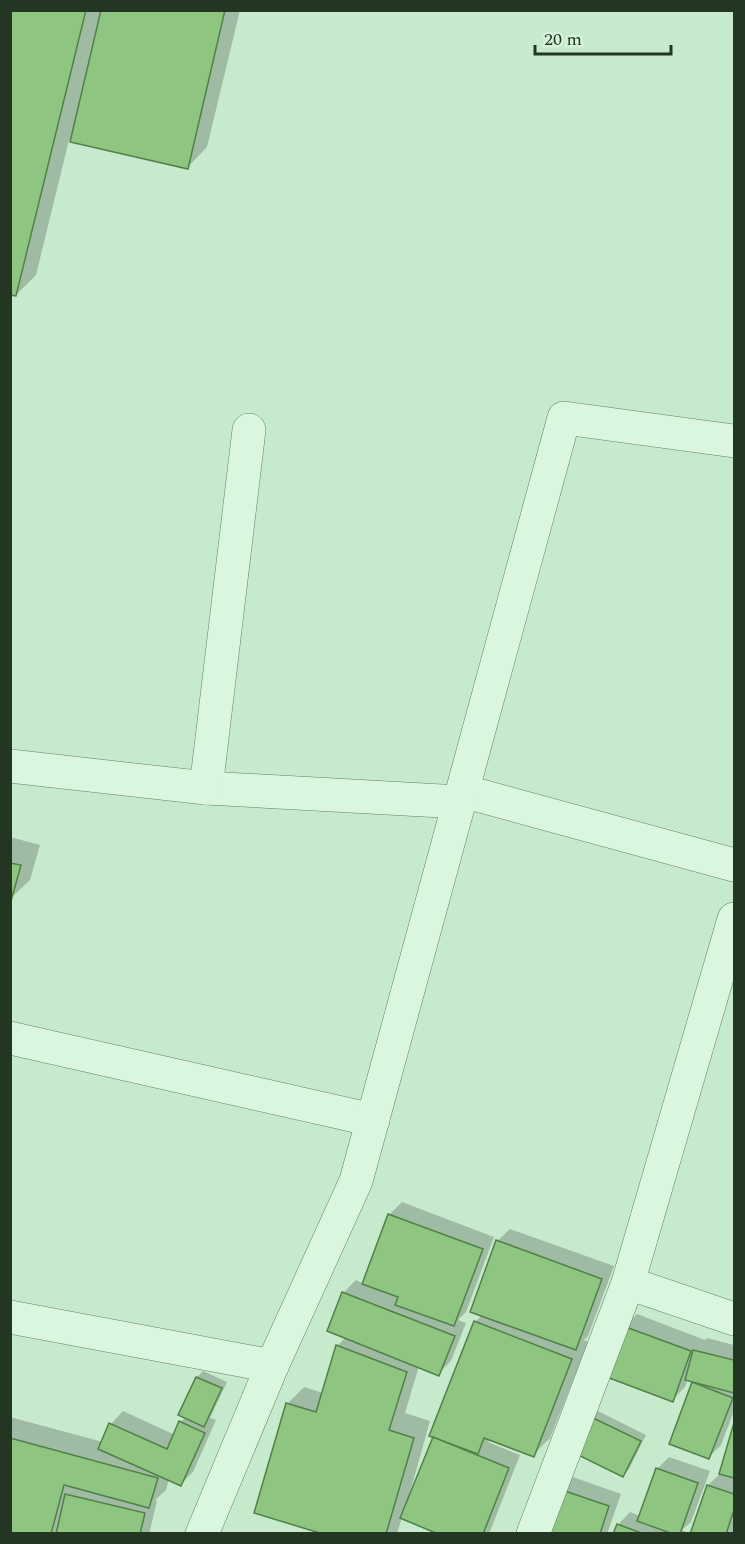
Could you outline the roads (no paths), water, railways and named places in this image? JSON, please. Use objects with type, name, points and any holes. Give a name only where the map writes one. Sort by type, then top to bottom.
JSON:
[{"type":"street","points":[[202,1533],[272,1366],[356,1181],[564,418],[735,441]]},
{"type":"street","points":[[206,788],[249,430]]},
{"type":"street","points":[[10,766],[206,788],[461,797],[735,865]]},
{"type":"street","points":[[533,1533],[628,1283],[735,919]]},
{"type":"street","points":[[10,1038],[374,1120]]},
{"type":"street","points":[[628,1283],[735,1319]]},
{"type":"street","points":[[10,1317],[272,1366]]}]
